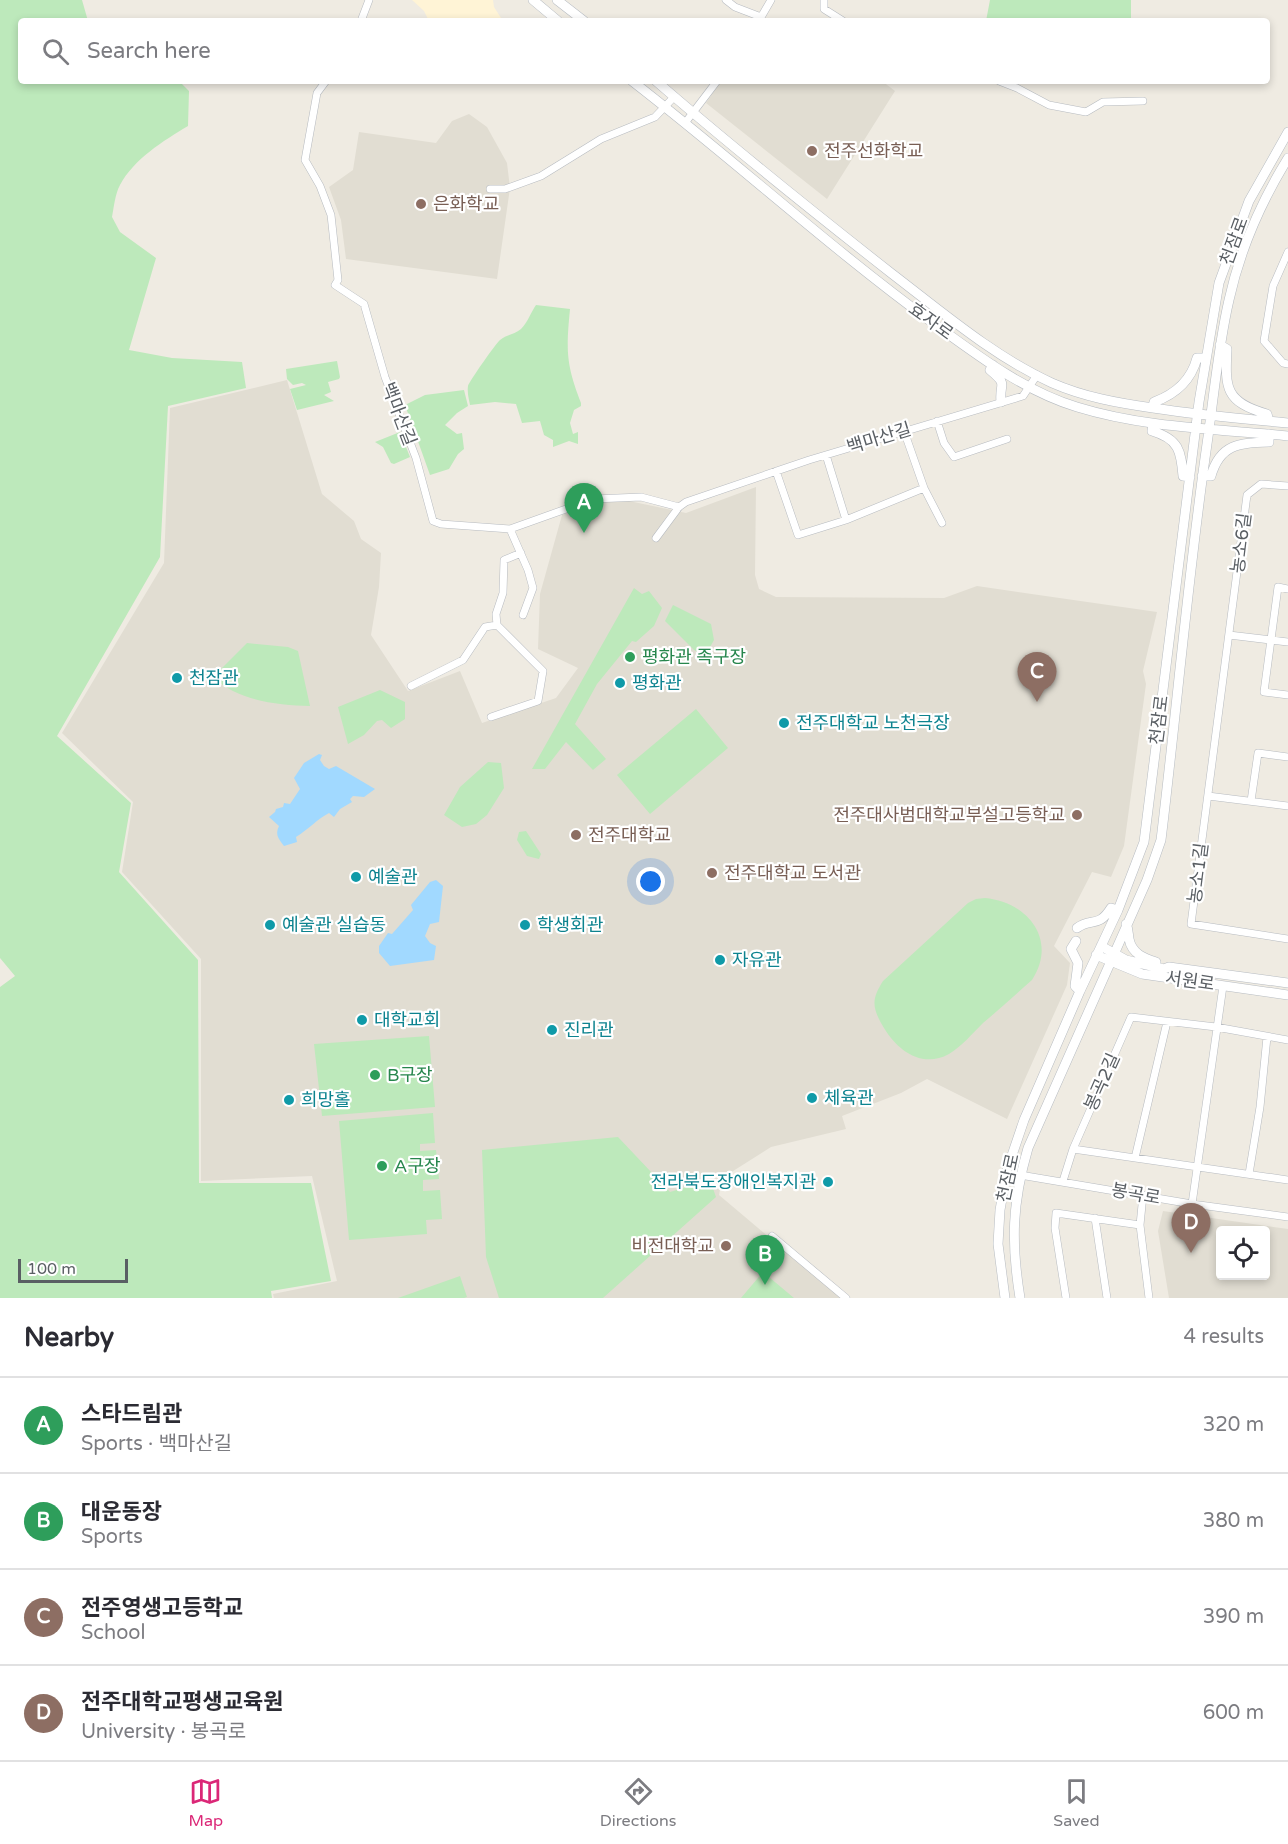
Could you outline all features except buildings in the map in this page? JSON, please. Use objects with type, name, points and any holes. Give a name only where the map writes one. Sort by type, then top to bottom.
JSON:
[{"type":"main road","points":[[532,0],[554,18]]},
{"type":"main road","points":[[557,0],[580,18]]},
{"type":"main road","name":"효자로","points":[[636,84],[894,294],[993,365],[1029,386],[1076,407],[1107,416],[1209,430],[1288,436]]},
{"type":"main road","name":"효자로","points":[[659,84],[837,230],[952,320],[1037,375],[1099,399],[1198,415],[1288,423]]},
{"type":"main road","name":"천잠로","points":[[1005,1298],[998,1244],[1006,1170],[1024,1120],[1118,910],[1144,842],[1205,358],[1219,283],[1249,201],[1288,132]]},
{"type":"main road","name":"천잠로","points":[[1020,1298],[1013,1246],[1014,1209],[1020,1175],[1035,1131],[1147,880],[1161,840],[1202,476],[1220,345],[1229,298],[1244,249],[1264,201],[1288,158]]},
{"type":"main road","points":[[1220,345],[1227,349],[1225,376],[1234,397],[1252,410],[1267,414],[1269,421]]},
{"type":"main road","points":[[1153,408],[1154,402],[1165,398],[1184,384],[1191,376],[1197,358],[1205,358]]},
{"type":"main road","points":[[993,365],[990,370],[1000,378],[1003,386],[1001,402]]},
{"type":"main road","points":[[1153,423],[1152,431],[1160,433],[1175,444],[1182,454],[1182,476],[1190,477]]},
{"type":"main road","points":[[1202,476],[1211,477],[1214,467],[1226,450],[1241,442],[1269,442],[1269,434]]},
{"type":"main road","points":[[1077,927],[1083,923],[1095,923],[1106,917],[1111,908],[1118,910]]},
{"type":"main road","points":[[1126,924],[1129,941],[1137,954],[1169,967]]},
{"type":"main road","points":[[1076,941],[1071,949],[1078,963],[1075,986],[1080,991]]},
{"type":"main road","name":"서원로","points":[[1098,951],[1142,974],[1288,995]]},
{"type":"main road","name":"서원로","points":[[1113,958],[1164,969],[1169,967],[1288,983]]},
{"type":"street","points":[[362,18],[369,0]]},
{"type":"street","points":[[726,0],[758,18]]},
{"type":"street","points":[[761,18],[771,0]]},
{"type":"street","points":[[824,0],[824,9],[838,18]]},
{"type":"street","name":"백마산길","points":[[324,84],[317,93],[305,160],[320,186],[331,215],[338,280],[335,285],[364,304],[385,378],[416,458],[433,521],[441,524],[510,529],[594,499],[641,497],[679,507]]},
{"type":"street","points":[[685,123],[715,84]]},
{"type":"street","points":[[1007,84],[1049,105],[1086,112],[1103,102],[1143,101]]},
{"type":"street","points":[[490,189],[505,189],[540,176],[601,139],[655,117],[674,97]]},
{"type":"street","points":[[1288,252],[1272,286],[1264,341],[1283,363],[1288,364]]},
{"type":"street","name":"백마산길","points":[[656,538],[679,507],[686,502],[826,455],[1023,396],[1037,375]]},
{"type":"street","points":[[937,421],[944,442],[954,457],[1007,439]]},
{"type":"street","points":[[904,431],[924,488],[942,523]]},
{"type":"street","points":[[826,455],[846,520]]},
{"type":"street","points":[[776,471],[798,535],[846,520],[924,488]]},
{"type":"street","name":"농소6길","points":[[1208,796],[1247,495],[1260,484],[1288,486]]},
{"type":"street","points":[[510,529],[533,588],[523,615]]},
{"type":"street","points":[[491,717],[538,701],[543,670],[497,625],[496,614],[502,593],[504,561],[521,553]]},
{"type":"street","points":[[1288,589],[1278,588],[1264,692],[1288,695]]},
{"type":"street","points":[[411,686],[463,660],[485,627],[497,625]]},
{"type":"street","points":[[1229,634],[1288,642]]},
{"type":"street","points":[[1251,801],[1258,753],[1288,757]]},
{"type":"street","points":[[1208,796],[1288,806]]},
{"type":"street","name":"농소1길","points":[[1208,796],[1191,924],[1288,939]]},
{"type":"street","points":[[1192,1204],[1223,986]]},
{"type":"street","name":"봉곡2길","points":[[1063,1181],[1072,1149],[1131,1017],[1216,1027],[1288,1040]]},
{"type":"street","points":[[1135,1158],[1167,1022]]},
{"type":"street","points":[[1249,1174],[1260,1107],[1266,1037]]},
{"type":"street","points":[[1072,1149],[1288,1180]]},
{"type":"street","name":"봉곡로","points":[[1020,1175],[1192,1204],[1288,1217]]},
{"type":"street","points":[[1143,1195],[1140,1225],[1149,1298]]},
{"type":"street","points":[[1066,1298],[1055,1228],[1056,1213],[1140,1225]]},
{"type":"street","points":[[1095,1218],[1107,1298]]},
{"type":"street","points":[[772,1236],[846,1298]]},
{"type":"shaded area","points":[[412,0],[493,0],[494,7],[501,18],[428,18],[424,11]]},
{"type":"shaded area","name":"전주선화학교","points":[[719,84],[886,84],[895,91],[827,199],[706,103]]},
{"type":"shaded area","name":"은화학교","points":[[469,114],[487,127],[507,163],[510,188],[497,279],[346,259],[341,220],[329,187],[353,170],[359,132],[436,143],[452,121]]},
{"type":"shaded area","name":"전주대학교","points":[[287,380],[322,494],[354,521],[361,539],[381,553],[379,587],[371,635],[408,691],[460,671],[482,723],[556,698],[578,668],[538,649],[540,594],[562,515],[593,503],[629,501],[686,513],[756,487],[755,575],[759,589],[776,597],[944,598],[977,586],[1157,612],[1143,671],[1146,684],[1124,846],[1111,877],[1092,872],[1054,946],[1070,963],[1067,985],[1007,1119],[927,1079],[901,1093],[842,1116],[846,1129],[771,1147],[722,1178],[719,1195],[841,1298],[274,1298],[273,1294],[337,1281],[312,1176],[201,1181],[201,959],[122,872],[133,802],[62,733],[164,563],[170,408]]},
{"type":"shaded area","points":[[1163,1211],[1267,1226],[1216,1226],[1216,1280],[1270,1280],[1270,1226],[1288,1229],[1288,1298],[1169,1298],[1158,1231]]},
{"type":"green space","points":[[0,0],[82,0],[87,18],[18,18],[18,84],[182,84],[189,91],[188,126],[159,144],[141,159],[126,176],[116,196],[112,217],[120,232],[156,258],[129,350],[172,358],[242,362],[246,388],[168,406],[160,557],[57,736],[131,803],[119,872],[198,960],[199,1183],[311,1183],[331,1281],[271,1291],[272,1298],[0,1298],[0,987],[15,976],[0,958]]},
{"type":"green space","points":[[990,0],[1131,0],[1131,18],[987,18]]},
{"type":"green space","points":[[536,305],[570,309],[568,357],[581,406],[574,410],[570,423],[573,434],[578,432],[578,444],[569,441],[553,447],[553,440],[544,435],[540,421],[522,423],[516,404],[495,402],[470,405],[468,386],[478,370],[500,340],[521,329]]},
{"type":"green space","points":[[337,361],[340,377],[328,382],[331,392],[324,395],[334,401],[297,410],[290,389],[306,385],[302,383],[293,385],[287,379],[286,369]]},
{"type":"green space","points":[[464,390],[468,406],[445,425],[457,434],[462,433],[464,449],[449,469],[430,475],[405,405],[425,395]]},
{"type":"green space","points":[[400,432],[410,457],[394,464],[391,463],[383,447],[375,442]]},
{"type":"green space","points":[[634,588],[642,594],[649,591],[662,608],[654,626],[636,642],[632,641],[597,684],[575,724],[606,759],[593,770],[566,742],[545,769],[532,769]]},
{"type":"green space","points":[[673,605],[711,624],[714,640],[705,656],[694,650],[665,621]]},
{"type":"green space","points":[[247,643],[288,647],[298,651],[310,706],[258,700],[234,692],[213,677]]},
{"type":"green space","points":[[380,690],[405,702],[405,719],[391,728],[382,720],[377,721],[364,735],[348,744],[338,707]]},
{"type":"green space","points":[[696,709],[728,748],[650,814],[617,775]]},
{"type":"green space","points":[[488,762],[501,763],[504,788],[487,815],[476,824],[462,827],[444,815],[460,787]]},
{"type":"green space","points":[[526,831],[541,854],[539,859],[527,856],[517,840],[519,832]]},
{"type":"green space","points":[[985,898],[1014,907],[1026,915],[1034,925],[1040,938],[1042,951],[1032,980],[949,1054],[929,1059],[911,1055],[889,1036],[880,1021],[874,1004],[876,994],[883,981],[968,903]]},
{"type":"green space","name":"B구장","points":[[429,1036],[435,1107],[322,1116],[314,1044]]},
{"type":"green space","name":"A구장","points":[[433,1113],[435,1143],[420,1144],[420,1151],[436,1150],[439,1179],[423,1180],[423,1191],[440,1190],[442,1219],[426,1220],[427,1234],[349,1240],[339,1121]]},
{"type":"green space","points":[[618,1137],[670,1192],[710,1180],[716,1197],[603,1298],[499,1298],[486,1257],[482,1150]]},
{"type":"green space","points":[[763,1272],[794,1298],[741,1298]]},
{"type":"green space","points":[[460,1276],[467,1297],[398,1298]]},
{"type":"water","points":[[319,754],[322,755],[320,760],[324,766],[329,769],[336,766],[375,789],[364,797],[353,796],[350,799],[352,802],[340,809],[334,817],[329,813],[296,837],[297,842],[284,846],[277,832],[279,826],[269,817],[276,809],[283,807],[284,803],[290,804],[300,789],[294,778],[304,763]]},
{"type":"water","points":[[436,880],[443,886],[439,922],[430,924],[425,936],[430,943],[436,946],[434,960],[390,966],[379,953],[379,946],[388,933],[392,934],[413,910],[411,905],[430,882]]},
{"type":"place","name":"전주선화학교","points":[[812,151]]},
{"type":"place","name":"은화학교","points":[[421,204]]},
{"type":"place","name":"스타드림관","points":[[584,533]]},
{"type":"place","name":"평화관 족구장","points":[[630,657]]},
{"type":"place","name":"천잠관","points":[[177,678]]},
{"type":"place","name":"평화관","points":[[620,683]]},
{"type":"place","name":"전주영생고등학교","points":[[1037,702]]},
{"type":"place","name":"전주대학교 노천극장","points":[[784,723]]},
{"type":"place","name":"전주대사범대학교부설고등학교","points":[[1077,815]]},
{"type":"place","name":"전주대학교","points":[[576,835]]},
{"type":"place","name":"전주대학교 도서관","points":[[712,873]]},
{"type":"place","name":"예술관","points":[[356,877]]},
{"type":"place","name":"예술관 실습동","points":[[270,925]]},
{"type":"place","name":"학생회관","points":[[525,925]]},
{"type":"place","name":"자유관","points":[[720,960]]},
{"type":"place","name":"대학교회","points":[[362,1020]]},
{"type":"place","name":"진리관","points":[[552,1030]]},
{"type":"place","name":"B구장","points":[[375,1075]]},
{"type":"place","name":"체육관","points":[[812,1098]]},
{"type":"place","name":"희망홀","points":[[289,1100]]},
{"type":"place","name":"A구장","points":[[382,1166]]},
{"type":"place","name":"전라북도장애인복지관","points":[[828,1182]]},
{"type":"place","name":"비전대학교","points":[[726,1246]]},
{"type":"place","name":"전주대학교평생교육원","points":[[1191,1253]]},
{"type":"place","name":"대운동장","points":[[765,1285]]}]
